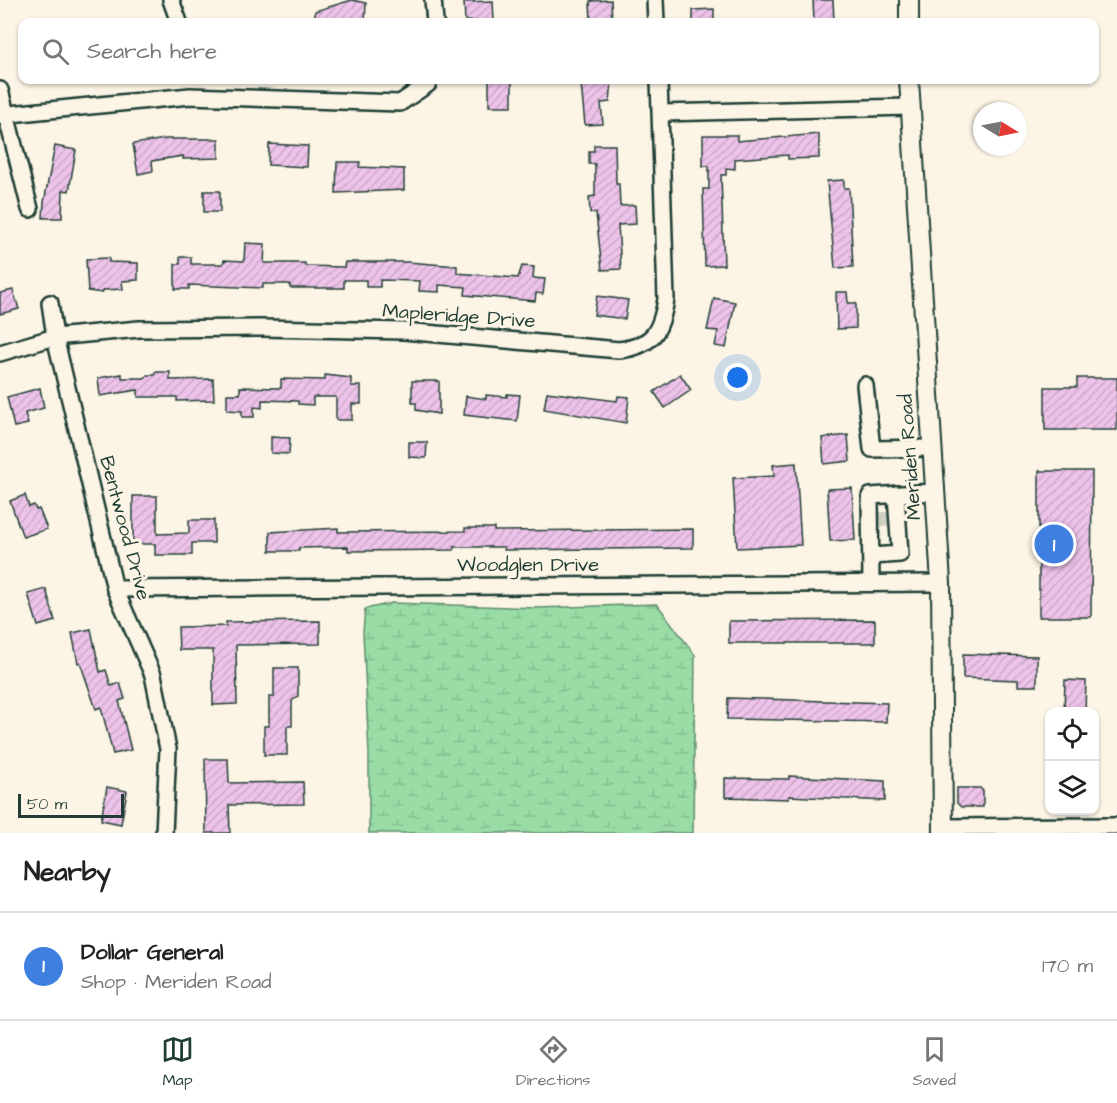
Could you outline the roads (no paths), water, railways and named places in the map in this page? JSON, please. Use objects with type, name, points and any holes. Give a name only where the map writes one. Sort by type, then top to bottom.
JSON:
[{"type":"main road","points":[[909,0],[909,18]]},
{"type":"main road","name":"Meriden Road","points":[[909,84],[940,583],[943,830]]},
{"type":"street","points":[[171,0],[178,18]]},
{"type":"street","points":[[433,0],[435,18]]},
{"type":"street","points":[[655,0],[656,18]]},
{"type":"street","points":[[190,84],[190,96]]},
{"type":"street","points":[[3,114],[190,96],[400,103],[428,84]]},
{"type":"street","name":"Mapleridge Drive","points":[[0,353],[55,337],[139,329],[262,328],[403,331],[619,350],[633,348],[651,339],[659,330],[666,300],[660,84]]},
{"type":"street","points":[[0,90],[3,114],[30,210]]},
{"type":"street","points":[[662,113],[909,107]]},
{"type":"street","name":"Bentwood Drive","points":[[50,303],[55,337],[115,589],[153,675],[168,749],[164,833]]},
{"type":"street","points":[[865,385],[872,450],[932,448]]},
{"type":"street","points":[[872,556],[900,554],[884,519],[870,496],[934,492]]},
{"type":"street","points":[[872,583],[872,556],[884,519],[896,494]]},
{"type":"street","name":"Woodglen Drive","points":[[115,589],[940,583]]},
{"type":"street","points":[[943,830],[1032,830],[1117,826]]},
{"type":"tunnel","points":[[876,520],[890,519]]},
{"type":"place","name":"Dollar General","points":[[1054,544]]}]
